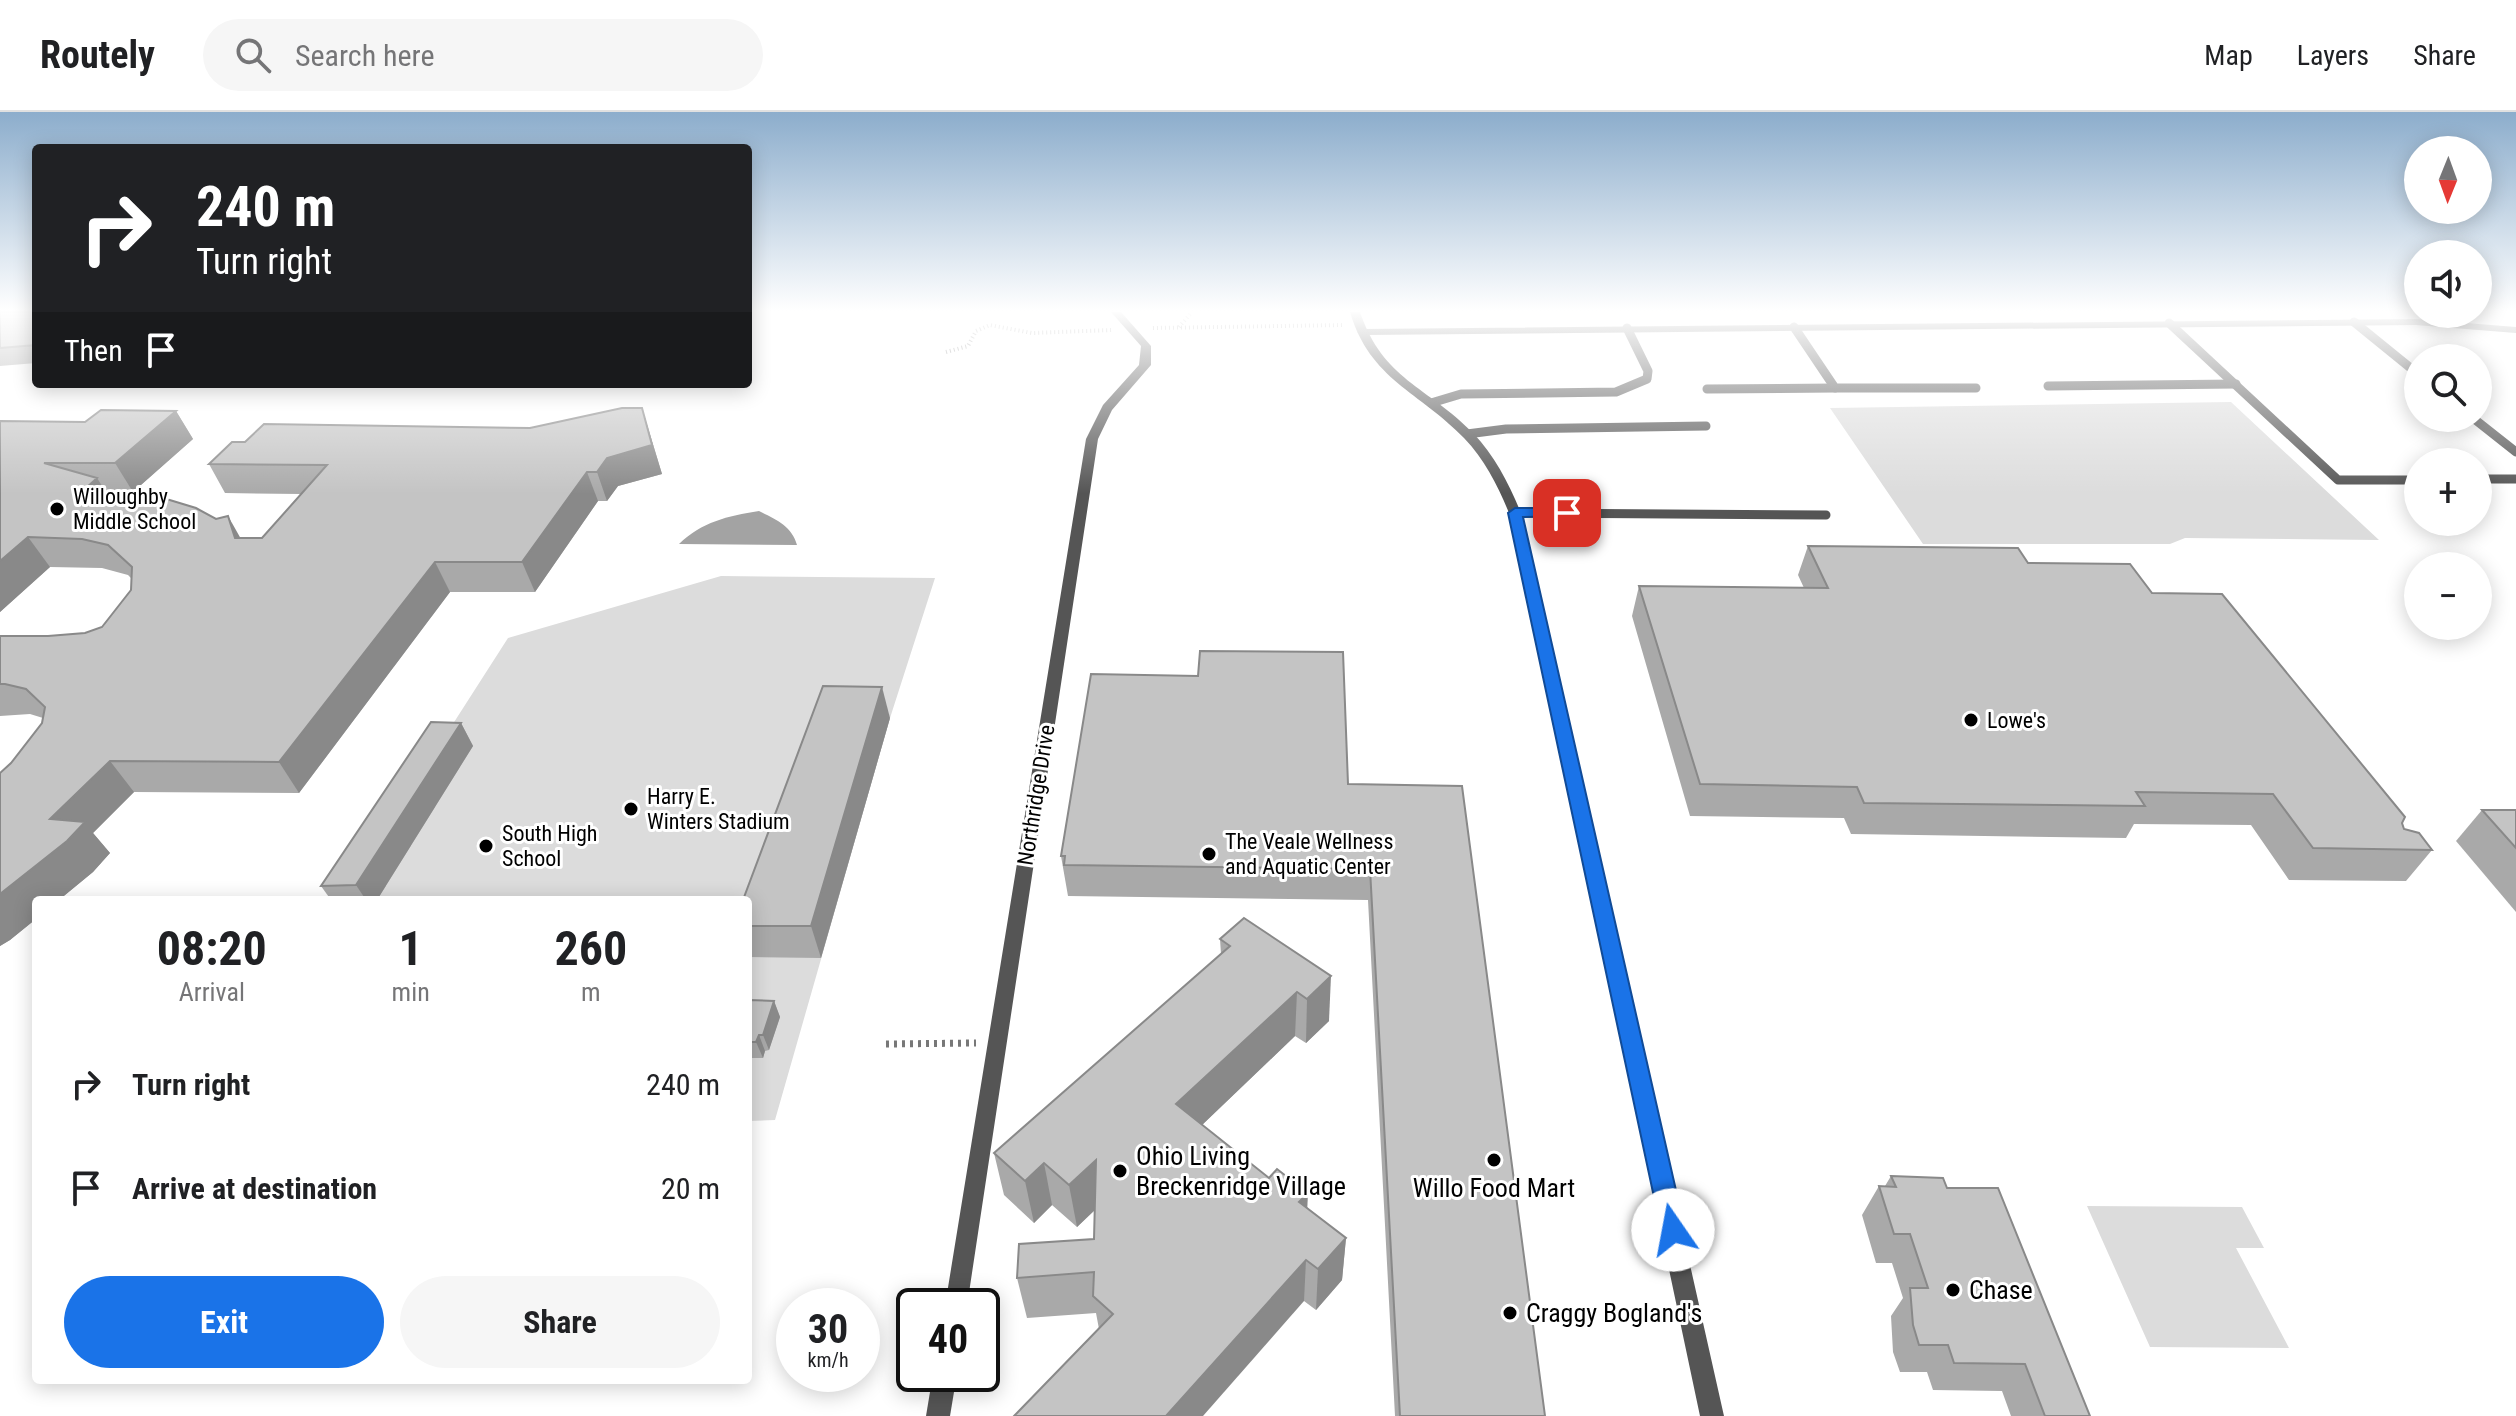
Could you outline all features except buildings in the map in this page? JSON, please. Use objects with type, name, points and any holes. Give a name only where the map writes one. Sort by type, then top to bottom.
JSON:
[{"type":"street","name":"Northridge Drive","points":[[959,1288],[1092,439],[1097,420],[1109,402],[1137,373]]},
{"type":"street","points":[[1389,373],[1467,434],[1500,475],[1515,513],[1712,1416]]},
{"type":"street","points":[[938,1416],[942,1392]]},
{"type":"lane","points":[[1431,403],[1461,394],[1616,392],[1647,379],[1648,373]]},
{"type":"lane","points":[[1825,373],[1835,388]]},
{"type":"lane","points":[[2224,373],[2338,480],[2404,480]]},
{"type":"lane","points":[[2048,386],[2236,384]]},
{"type":"lane","points":[[1707,389],[1976,388]]},
{"type":"lane","points":[[1467,434],[1506,429],[1706,426]]},
{"type":"lane","points":[[2491,432],[2516,452]]},
{"type":"lane","points":[[2492,479],[2516,479]]},
{"type":"lane","points":[[1515,513],[1826,515]]},
{"type":"path","points":[[886,1044],[997,1043]]},
{"type":"shaded area","points":[[2231,402],[2379,540],[2185,538],[2170,544],[1923,544],[1830,408]]},
{"type":"shaded area","points":[[759,511],[787,528],[797,545],[679,544],[716,521]]},
{"type":"shaded area","name":"Harry E. Winters Stadium","points":[[721,576],[935,578],[890,718],[775,1120],[752,1121],[752,896],[343,896],[508,638]]},
{"type":"shaded area","points":[[2087,1206],[2242,1207],[2264,1248],[2236,1248],[2289,1348],[2150,1347]]},
{"type":"place","name":"Willoughby Middle School","points":[[57,509]]},
{"type":"place","name":"Lowe's","points":[[1971,720]]},
{"type":"place","name":"Harry E. Winters Stadium","points":[[631,809]]},
{"type":"place","name":"South High School","points":[[486,846]]},
{"type":"place","name":"The Veale Wellness and Aquatic Center","points":[[1209,854]]},
{"type":"place","name":"Willo Food Mart","points":[[1494,1160]]},
{"type":"place","name":"Ohio Living Breckenridge Village","points":[[1120,1171]]},
{"type":"place","name":"Chase","points":[[1953,1290]]},
{"type":"place","name":"Craggy Bogland's","points":[[1510,1313]]},
{"type":"route","points":[[1567,513],[1515,513],[1673,1230]]}]
